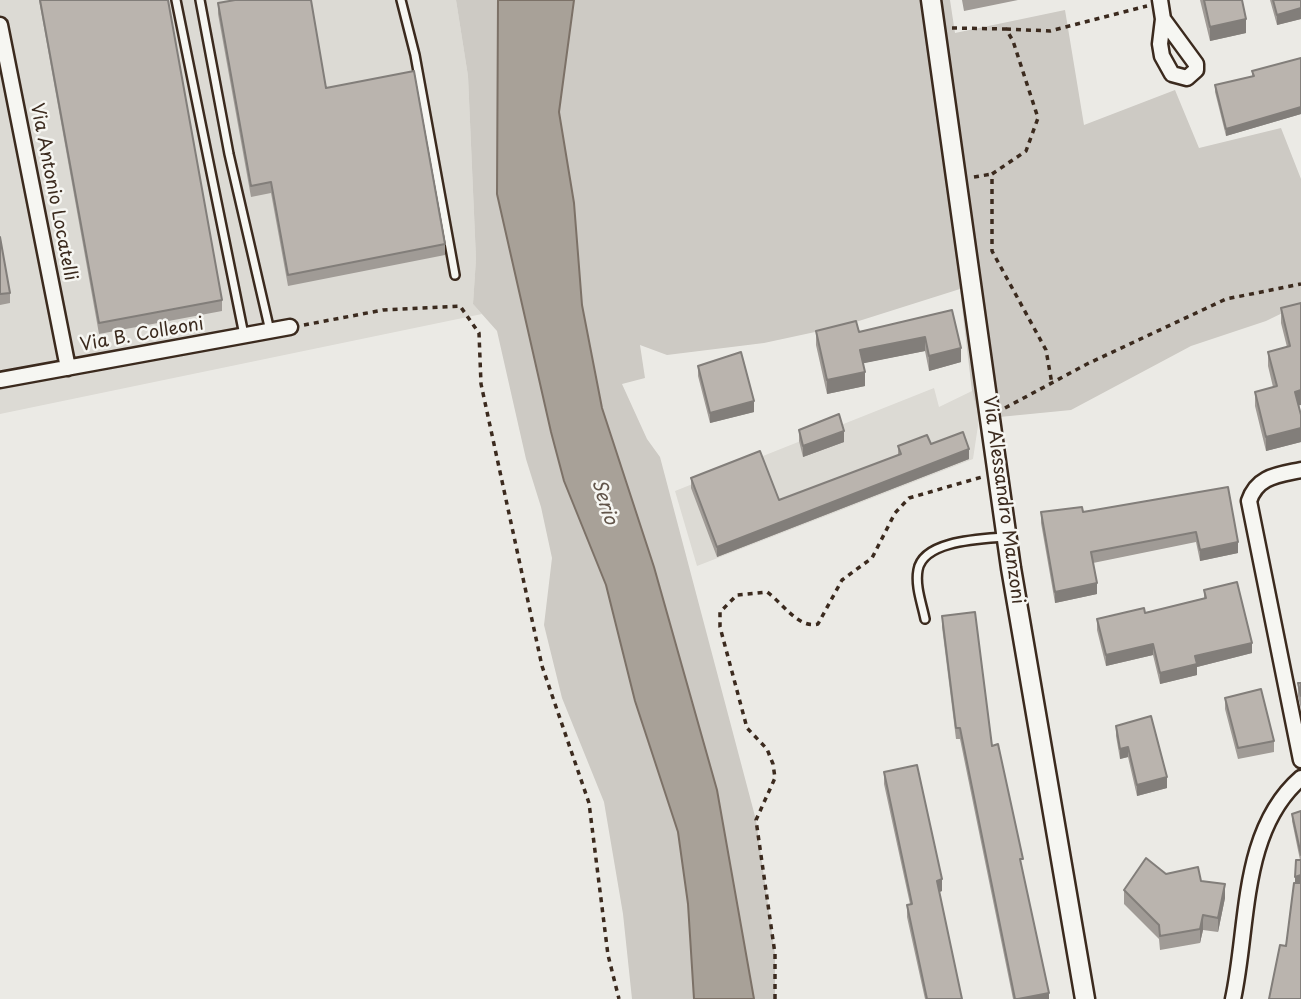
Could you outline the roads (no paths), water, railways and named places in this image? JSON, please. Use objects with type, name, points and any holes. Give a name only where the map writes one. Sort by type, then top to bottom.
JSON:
[{"type":"street","name":"Via Alessandro Manzoni","points":[[931,0],[1006,537],[1086,999]]},
{"type":"street","points":[[1160,2],[1163,19]]},
{"type":"street","name":"Via Antonio Locatelli","points":[[0,24],[68,368]]},
{"type":"street","name":"Via B. Colleoni","points":[[0,380],[290,327]]},
{"type":"street","points":[[1301,470],[1268,477],[1254,488],[1249,501],[1301,760]]},
{"type":"street","points":[[1233,999],[1261,838],[1285,792],[1301,778]]},
{"type":"lane","points":[[176,0],[244,336]]},
{"type":"lane","points":[[200,0],[229,154],[270,331]]},
{"type":"lane","points":[[401,0],[415,55],[455,275]]},
{"type":"lane","points":[[925,619],[918,586],[918,570],[922,558],[943,546],[1006,537]]},
{"type":"water","name":"Serio","points":[[498,0],[574,0],[559,112],[574,203],[582,305],[602,408],[654,567],[717,790],[754,999],[694,999],[688,904],[678,832],[635,701],[606,585],[564,481],[497,194]]}]
